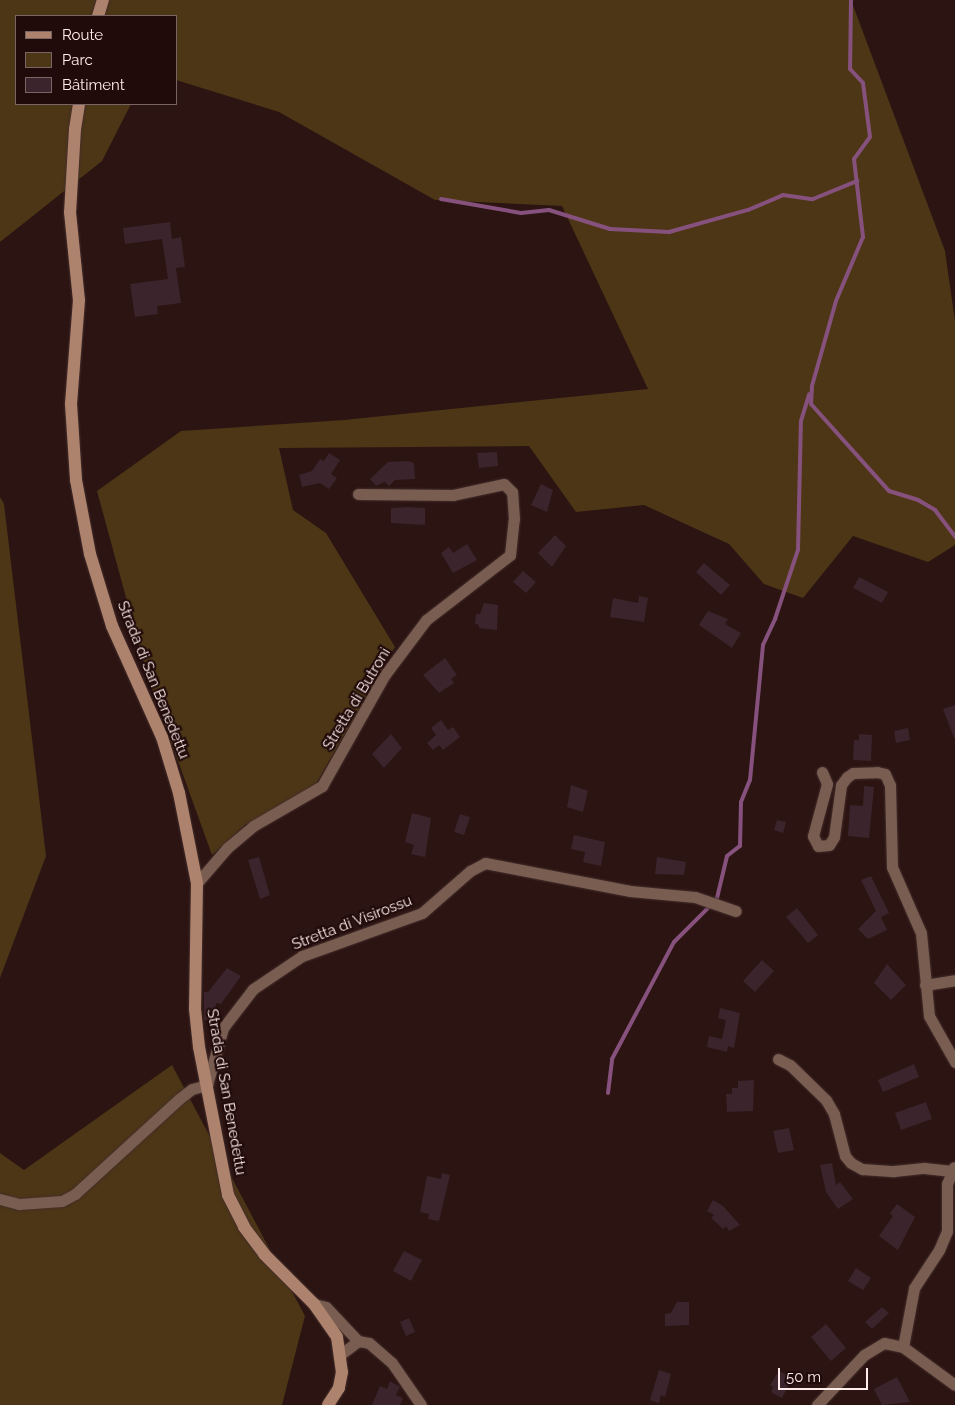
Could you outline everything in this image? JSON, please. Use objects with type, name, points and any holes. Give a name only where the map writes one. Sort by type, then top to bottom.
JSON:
[{"type":"street","points":[[98,15],[103,0]]},
{"type":"street","name":"Strada di San Benedettu","points":[[80,105],[74,130],[70,212],[79,300],[72,404],[76,480],[90,554],[112,626],[162,737],[179,794],[197,883],[195,1009],[228,1195],[244,1227],[264,1254],[314,1304],[337,1338],[341,1354],[339,1388],[328,1405]]},
{"type":"street","name":"Stretta di Butroni","points":[[197,883],[227,848],[253,826],[322,786],[384,676],[426,620],[510,555],[512,492],[504,484],[454,495],[358,494]]},
{"type":"street","points":[[822,772],[827,784],[813,836],[818,846],[829,845],[834,837],[841,784],[847,777],[853,773],[877,772],[885,774],[890,784],[892,867],[921,933],[929,1016],[955,1062]]},
{"type":"street","name":"Stretta di Visirossu","points":[[207,1085],[223,1028],[252,989],[302,956],[422,914],[470,871],[485,863],[630,890],[695,897],[736,911]]},
{"type":"street","points":[[925,985],[955,980]]},
{"type":"street","points":[[778,1059],[790,1065],[826,1100],[834,1114],[845,1156],[851,1163],[862,1170],[894,1172],[924,1168],[954,1168],[947,1184],[947,1231],[939,1250],[914,1288],[903,1347]]},
{"type":"street","points":[[0,1199],[19,1204],[62,1201],[75,1194],[179,1099],[192,1089],[207,1085]]},
{"type":"street","points":[[314,1304],[326,1307],[358,1341],[369,1343],[392,1363],[421,1405]]},
{"type":"street","points":[[341,1354],[358,1341]]},
{"type":"street","points":[[816,1405],[838,1379],[873,1348],[884,1344],[903,1347],[955,1385]]},
{"type":"green space","points":[[0,0],[851,0],[945,251],[955,321],[955,545],[928,562],[853,536],[803,598],[764,584],[729,544],[644,505],[576,512],[529,446],[279,448],[293,510],[326,533],[395,647],[316,784],[245,825],[212,855],[148,678],[97,491],[181,431],[344,420],[648,389],[562,206],[435,200],[279,112],[178,81],[178,15],[15,15],[15,105],[130,105],[102,161],[0,242]]},
{"type":"green space","points":[[0,497],[4,504],[46,856],[0,978]]},
{"type":"green space","points":[[172,1065],[305,1316],[282,1405],[0,1405],[0,1153],[24,1170]]},
{"type":"building","points":[[170,222],[172,239],[181,237],[185,267],[176,268],[181,303],[157,306],[158,314],[135,317],[130,284],[168,279],[162,239],[125,244],[123,228]]},
{"type":"building","points":[[497,452],[498,466],[479,468],[477,453]]},
{"type":"building","points":[[329,453],[340,460],[331,474],[337,478],[329,489],[320,483],[302,487],[299,475],[312,471],[320,459],[324,461]]},
{"type":"building","points":[[408,461],[414,463],[415,479],[395,480],[389,486],[385,482],[376,486],[370,479],[388,462]]},
{"type":"building","points":[[541,484],[553,490],[547,512],[531,505]]},
{"type":"building","points":[[391,508],[425,508],[425,525],[391,523]]},
{"type":"building","points":[[555,535],[566,546],[552,567],[538,553]]},
{"type":"building","points":[[467,544],[477,560],[453,573],[441,553],[449,547],[453,553]]},
{"type":"building","points":[[704,563],[730,585],[721,595],[696,572]]},
{"type":"building","points":[[523,571],[536,582],[526,593],[513,582]]},
{"type":"building","points":[[859,577],[888,592],[882,603],[853,588]]},
{"type":"building","points":[[639,596],[648,598],[644,622],[610,617],[613,598],[638,603]]},
{"type":"building","points":[[484,603],[498,605],[497,630],[479,628],[479,625],[475,624],[476,614],[480,614]]},
{"type":"building","points":[[708,611],[728,619],[725,624],[741,633],[732,648],[699,625]]},
{"type":"building","points":[[445,658],[457,675],[451,679],[454,683],[439,693],[423,675]]},
{"type":"building","points":[[955,705],[955,738],[954,738],[943,709]]},
{"type":"building","points":[[441,720],[448,730],[453,727],[460,737],[443,750],[439,745],[433,750],[427,743],[436,735],[431,728]]},
{"type":"building","points":[[908,728],[910,740],[896,743],[894,731]]},
{"type":"building","points":[[391,734],[402,748],[384,768],[372,754]]},
{"type":"building","points":[[859,734],[872,735],[871,761],[853,760],[854,740],[859,740]]},
{"type":"building","points":[[571,785],[588,791],[583,812],[567,807]]},
{"type":"building","points":[[864,786],[874,787],[869,838],[848,836],[850,805],[863,806]]},
{"type":"building","points":[[412,813],[431,818],[425,857],[411,854],[414,845],[405,842]]},
{"type":"building","points":[[460,814],[470,817],[464,835],[454,832]]},
{"type":"building","points":[[777,820],[786,822],[783,833],[774,830]]},
{"type":"building","points":[[574,835],[605,842],[601,866],[583,862],[585,852],[571,849]]},
{"type":"building","points":[[259,857],[270,895],[260,899],[248,860]]},
{"type":"building","points":[[657,857],[686,862],[684,875],[655,874]]},
{"type":"building","points":[[871,876],[889,913],[881,917],[887,930],[868,939],[858,929],[876,911],[861,880]]},
{"type":"building","points":[[797,908],[818,935],[808,943],[786,917]]},
{"type":"building","points":[[762,960],[774,971],[755,992],[743,981]]},
{"type":"building","points":[[887,964],[906,985],[891,1000],[874,983]]},
{"type":"building","points":[[227,968],[241,976],[221,1004],[216,1003],[214,1021],[204,1020],[204,992],[208,992]]},
{"type":"building","points":[[720,1008],[740,1013],[734,1048],[728,1046],[727,1052],[707,1047],[709,1036],[722,1039],[726,1020],[718,1018]]},
{"type":"building","points":[[914,1064],[919,1077],[883,1092],[878,1080]]},
{"type":"building","points":[[754,1080],[753,1111],[727,1112],[726,1094],[732,1094],[732,1088],[738,1088],[738,1081]]},
{"type":"building","points":[[926,1102],[932,1119],[901,1130],[895,1113]]},
{"type":"building","points":[[789,1128],[794,1150],[778,1153],[773,1131]]},
{"type":"building","points":[[832,1163],[836,1185],[840,1182],[853,1199],[838,1209],[826,1192],[820,1165]]},
{"type":"building","points":[[442,1173],[450,1175],[439,1221],[428,1219],[429,1214],[420,1212],[427,1176],[441,1179]]},
{"type":"building","points":[[713,1200],[723,1206],[740,1225],[729,1231],[726,1226],[723,1229],[711,1218],[714,1215],[707,1211]]},
{"type":"building","points":[[897,1204],[915,1217],[898,1250],[879,1236],[893,1216],[890,1213]]},
{"type":"building","points":[[404,1251],[422,1260],[411,1281],[393,1271]]},
{"type":"building","points":[[856,1268],[871,1278],[863,1290],[848,1281]]},
{"type":"building","points":[[677,1302],[689,1302],[689,1325],[665,1326],[665,1314],[671,1313]]},
{"type":"building","points":[[882,1307],[889,1313],[872,1329],[865,1322]]},
{"type":"building","points":[[409,1318],[415,1332],[406,1336],[400,1322]]},
{"type":"building","points":[[826,1324],[846,1348],[831,1361],[811,1337]]},
{"type":"building","points":[[659,1370],[671,1374],[665,1397],[661,1395],[659,1403],[650,1400]]},
{"type":"building","points":[[779,1371],[792,1378],[782,1398],[771,1392],[773,1387],[770,1385]]},
{"type":"building","points":[[897,1377],[910,1402],[882,1405],[874,1389]]},
{"type":"building","points":[[390,1381],[400,1387],[396,1395],[403,1398],[400,1405],[372,1405],[380,1386],[387,1389]]},
{"type":"waterway","points":[[851,0],[850,69],[863,83],[870,137],[854,159],[863,237],[836,301],[812,386],[811,404],[889,491],[918,500],[935,510],[955,537]]},
{"type":"waterway","points":[[441,199],[521,213],[549,210],[610,229],[669,232],[748,210],[783,195],[813,199],[857,181]]},
{"type":"waterway","points":[[717,898],[727,856],[740,846],[741,802],[750,780],[763,645],[775,619],[798,550],[801,421],[809,394]]},
{"type":"waterway","points":[[608,1093],[612,1059],[674,942],[708,908]]}]
